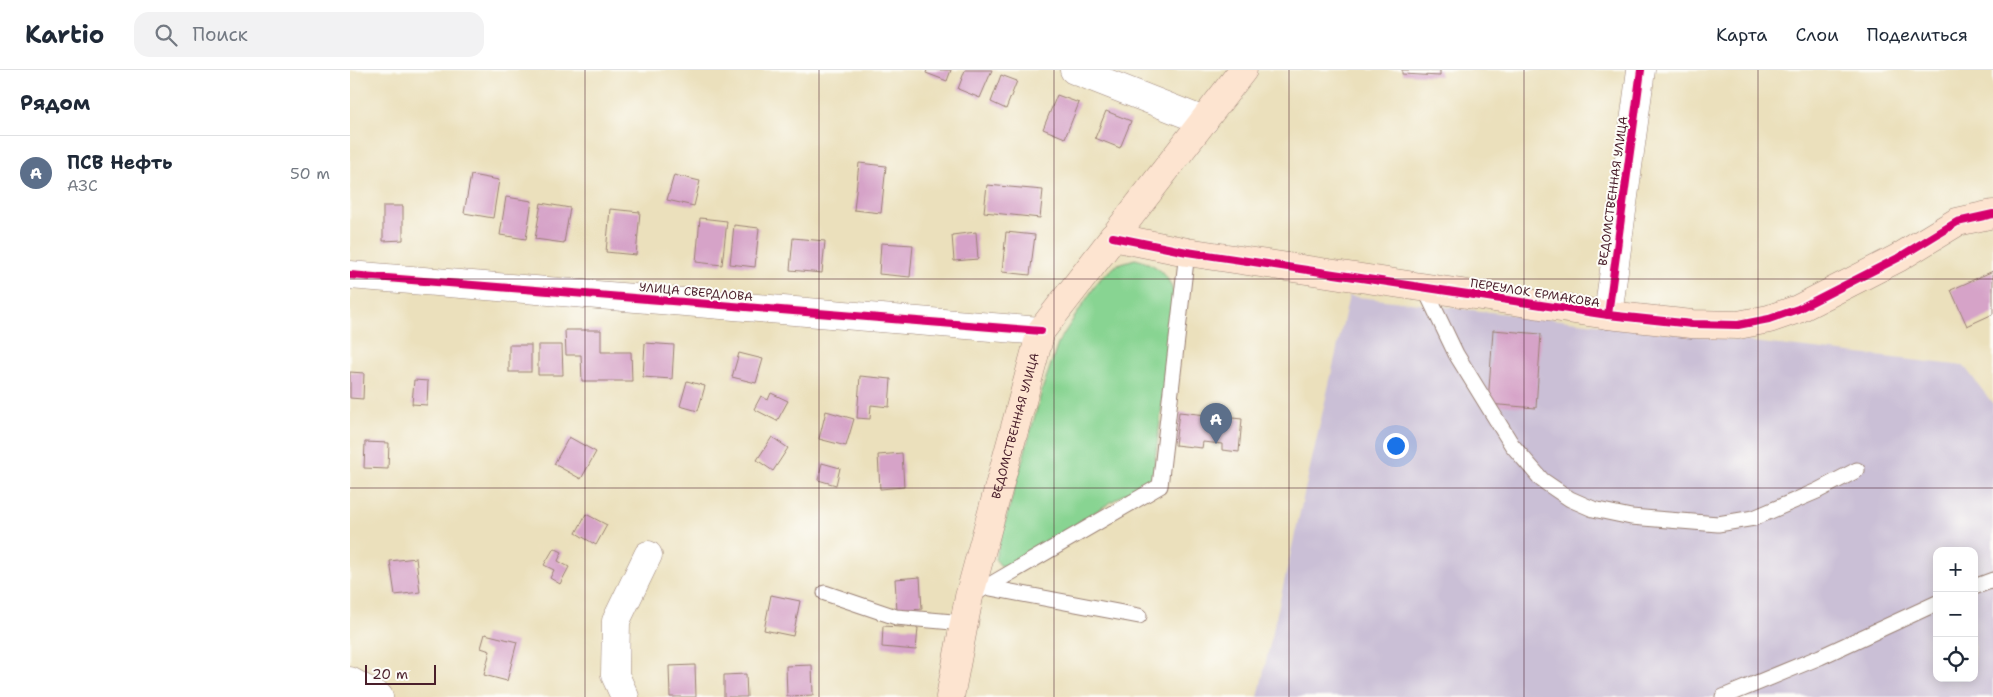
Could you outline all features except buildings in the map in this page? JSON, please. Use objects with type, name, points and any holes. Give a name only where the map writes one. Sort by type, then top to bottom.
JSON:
[{"type":"street","points":[[1074,70],[1204,120]]},
{"type":"street","name":"ВЕДОМСТВЕННАЯ УЛИЦА","points":[[950,697],[964,623],[977,592],[1041,331],[1243,70]]},
{"type":"street","name":"ВЕДОМСТВЕННАЯ УЛИЦА","points":[[1608,315],[1641,70]]},
{"type":"street","name":"ПЕРЕУЛОК ЕРМАКОВА","points":[[1113,237],[1187,252],[1608,315],[1692,324],[1738,325],[1769,319],[1798,309],[1890,262],[1957,222],[1993,214]]},
{"type":"street","name":"УЛИЦА СВЕРДЛОВА","points":[[350,275],[1041,331]]},
{"type":"street","points":[[625,697],[615,675],[616,621],[648,555]]},
{"type":"street","points":[[350,681],[379,697]]},
{"type":"lane","points":[[977,592],[1160,486],[1187,252]]},
{"type":"lane","points":[[1424,287],[1456,354],[1512,445],[1542,480],[1570,499],[1594,509],[1631,517],[1718,524],[1754,518],[1817,491],[1857,470]]},
{"type":"lane","points":[[1978,586],[1993,580]]},
{"type":"lane","points":[[826,592],[896,617],[964,623]]},
{"type":"lane","points":[[977,592],[1139,616]]},
{"type":"lane","points":[[1723,697],[1820,657],[1933,605]]},
{"type":"shaded area","points":[[1349,296],[1964,366],[1993,404],[1993,697],[1258,697]]},
{"type":"green space","points":[[1135,259],[1152,265],[1164,274],[1172,287],[1175,305],[1153,476],[1010,565],[1001,566],[995,559],[1043,387],[1059,341],[1099,280],[1118,264]]},
{"type":"cycle path","points":[[1608,315],[1641,70]]},
{"type":"cycle path","points":[[1113,237],[1187,252],[1608,315],[1692,324],[1738,325],[1769,319],[1798,309],[1898,258],[1957,222],[1993,214]]},
{"type":"cycle path","points":[[350,275],[1041,331]]},
{"type":"place","name":"ПСВ Нефть","points":[[1216,444]]}]
